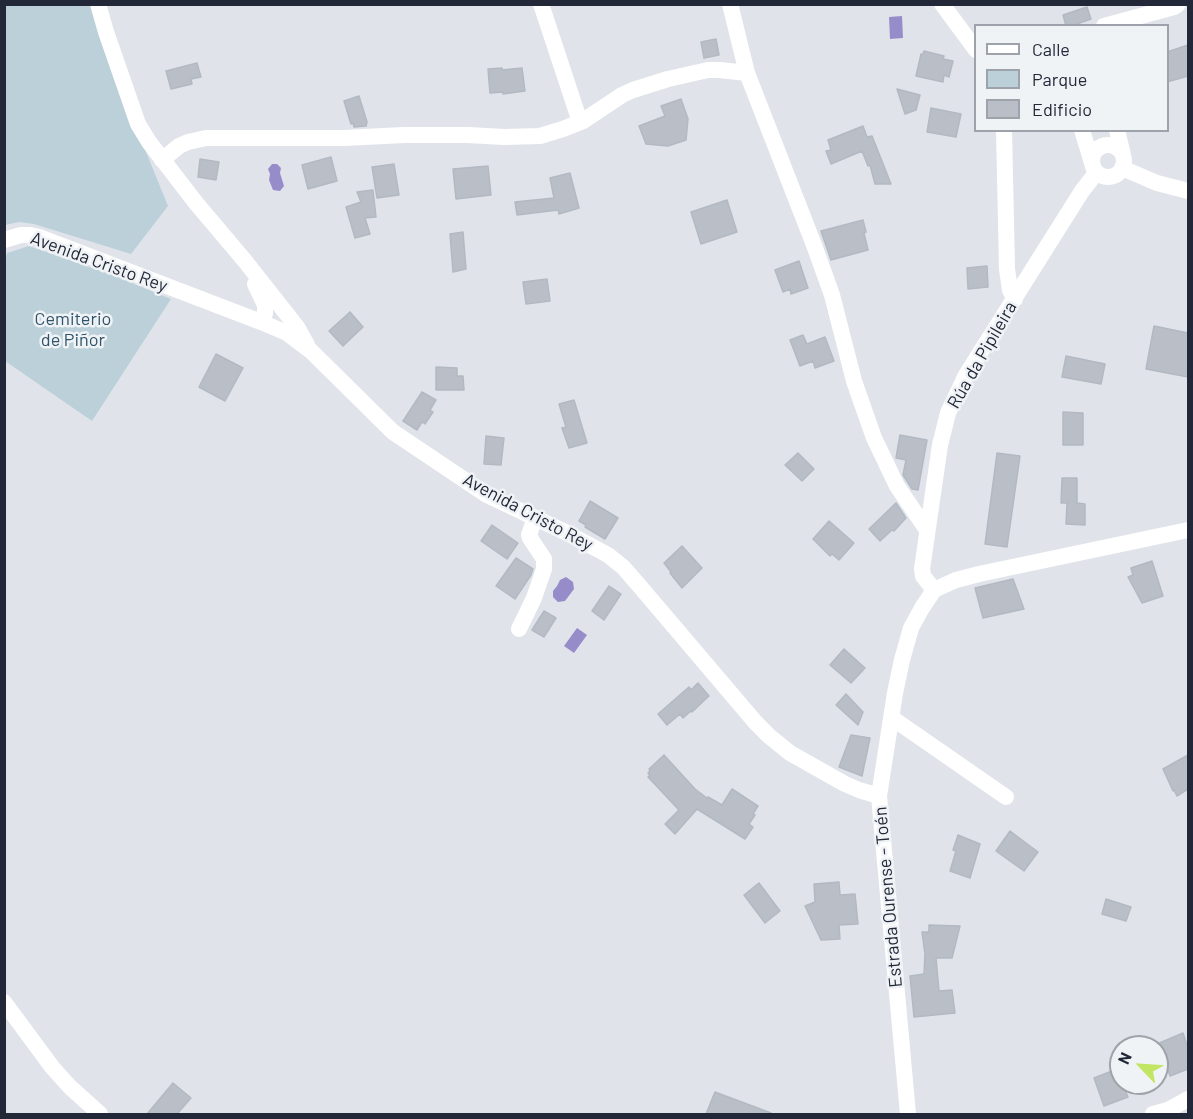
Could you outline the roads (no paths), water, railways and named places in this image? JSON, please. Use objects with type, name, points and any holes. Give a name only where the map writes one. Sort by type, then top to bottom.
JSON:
[{"type":"street","points":[[98,4],[138,124],[149,142],[196,204],[297,327],[311,351]]},
{"type":"street","points":[[541,4],[580,122]]},
{"type":"street","points":[[730,4],[747,73],[814,245],[831,295],[854,381],[877,447],[897,486],[927,530]]},
{"type":"street","points":[[942,4],[974,49]]},
{"type":"street","points":[[1111,24],[1178,4]]},
{"type":"street","points":[[162,160],[179,146],[207,138],[344,138],[441,134],[540,136],[580,122],[622,94],[668,79],[708,70],[747,73]]},
{"type":"street","points":[[1004,132],[1007,269],[1010,290],[1015,299]]},
{"type":"street","points":[[1083,132],[1094,168],[1101,176],[1117,174],[1122,162],[1117,132]]},
{"type":"street","name":"Rúa da Pipileira","points":[[934,590],[923,576],[922,569],[940,445],[948,413],[966,375],[1083,191],[1094,168],[1094,152],[1102,146],[1117,147],[1122,162],[1157,183],[1188,191]]},
{"type":"street","name":"Avenida Cristo Rey","points":[[4,240],[21,235],[39,237],[287,333],[311,351],[393,432],[475,488],[608,555],[623,567],[756,723],[779,745],[845,784],[879,796]]},
{"type":"street","points":[[244,261],[265,305],[265,313],[261,322]]},
{"type":"street","points":[[519,629],[534,598],[544,569],[544,559],[529,535],[535,518]]},
{"type":"street","points":[[934,590],[956,580],[979,574],[1188,530]]},
{"type":"street","name":"Estrada Ourense - Toén","points":[[908,1114],[879,796],[902,660],[911,628],[934,590]]},
{"type":"street","points":[[892,718],[1006,797]]},
{"type":"street","points":[[4,1002],[52,1067],[100,1114]]},
{"type":"street","points":[[1153,1114],[1168,1110],[1188,1099]]},
{"type":"park label","name":"Cemiterio de Piñor","points":[[73,329]]}]
